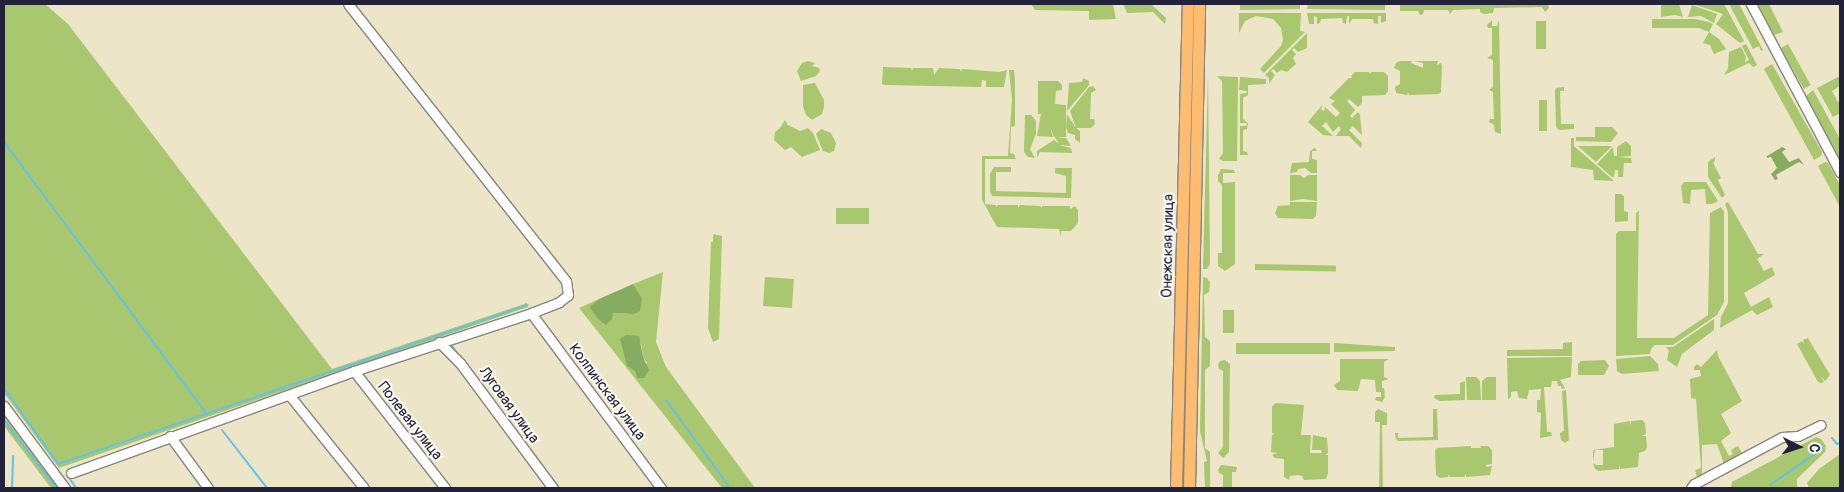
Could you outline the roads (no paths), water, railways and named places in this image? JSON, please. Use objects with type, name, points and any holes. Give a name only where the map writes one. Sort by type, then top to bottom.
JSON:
[{"type":"main road","name":"Онежская улица","points":[[1176,488],[1188,4]]},
{"type":"main road","name":"Онежская улица","points":[[1189,488],[1199,4]]},
{"type":"street","points":[[70,473],[170,436],[290,396],[354,371],[531,313],[568,295],[566,281],[348,4]]},
{"type":"street","points":[[1751,4],[1840,172]]},
{"type":"street","name":"Колпинская улица","points":[[531,313],[661,488]]},
{"type":"street","name":"Луговая улица","points":[[439,342],[460,363],[553,488]]},
{"type":"street","name":"Полевая улица","points":[[354,371],[444,488]]},
{"type":"street","points":[[290,396],[364,488]]},
{"type":"street","points":[[4,406],[65,488]]},
{"type":"street","points":[[1691,488],[1694,484],[1782,437],[1798,436],[1820,425]]},
{"type":"street","points":[[170,436],[208,488]]},
{"type":"waterway","points":[[4,142],[207,414]]},
{"type":"waterway","points":[[4,388],[58,464],[528,305]]},
{"type":"waterway","points":[[452,346],[461,358]]},
{"type":"waterway","points":[[666,400],[730,488]]},
{"type":"waterway","points":[[4,420],[56,488]]},
{"type":"waterway","points":[[511,424],[559,488]]},
{"type":"waterway","points":[[222,430],[267,488]]},
{"type":"waterway","points":[[1832,438],[1837,444],[1840,443]]},
{"type":"waterway","points":[[1770,485],[1822,449],[1822,445]]},
{"type":"waterway","points":[[12,488],[13,456]]},
{"type":"waterway","points":[[70,479],[76,488]]}]
